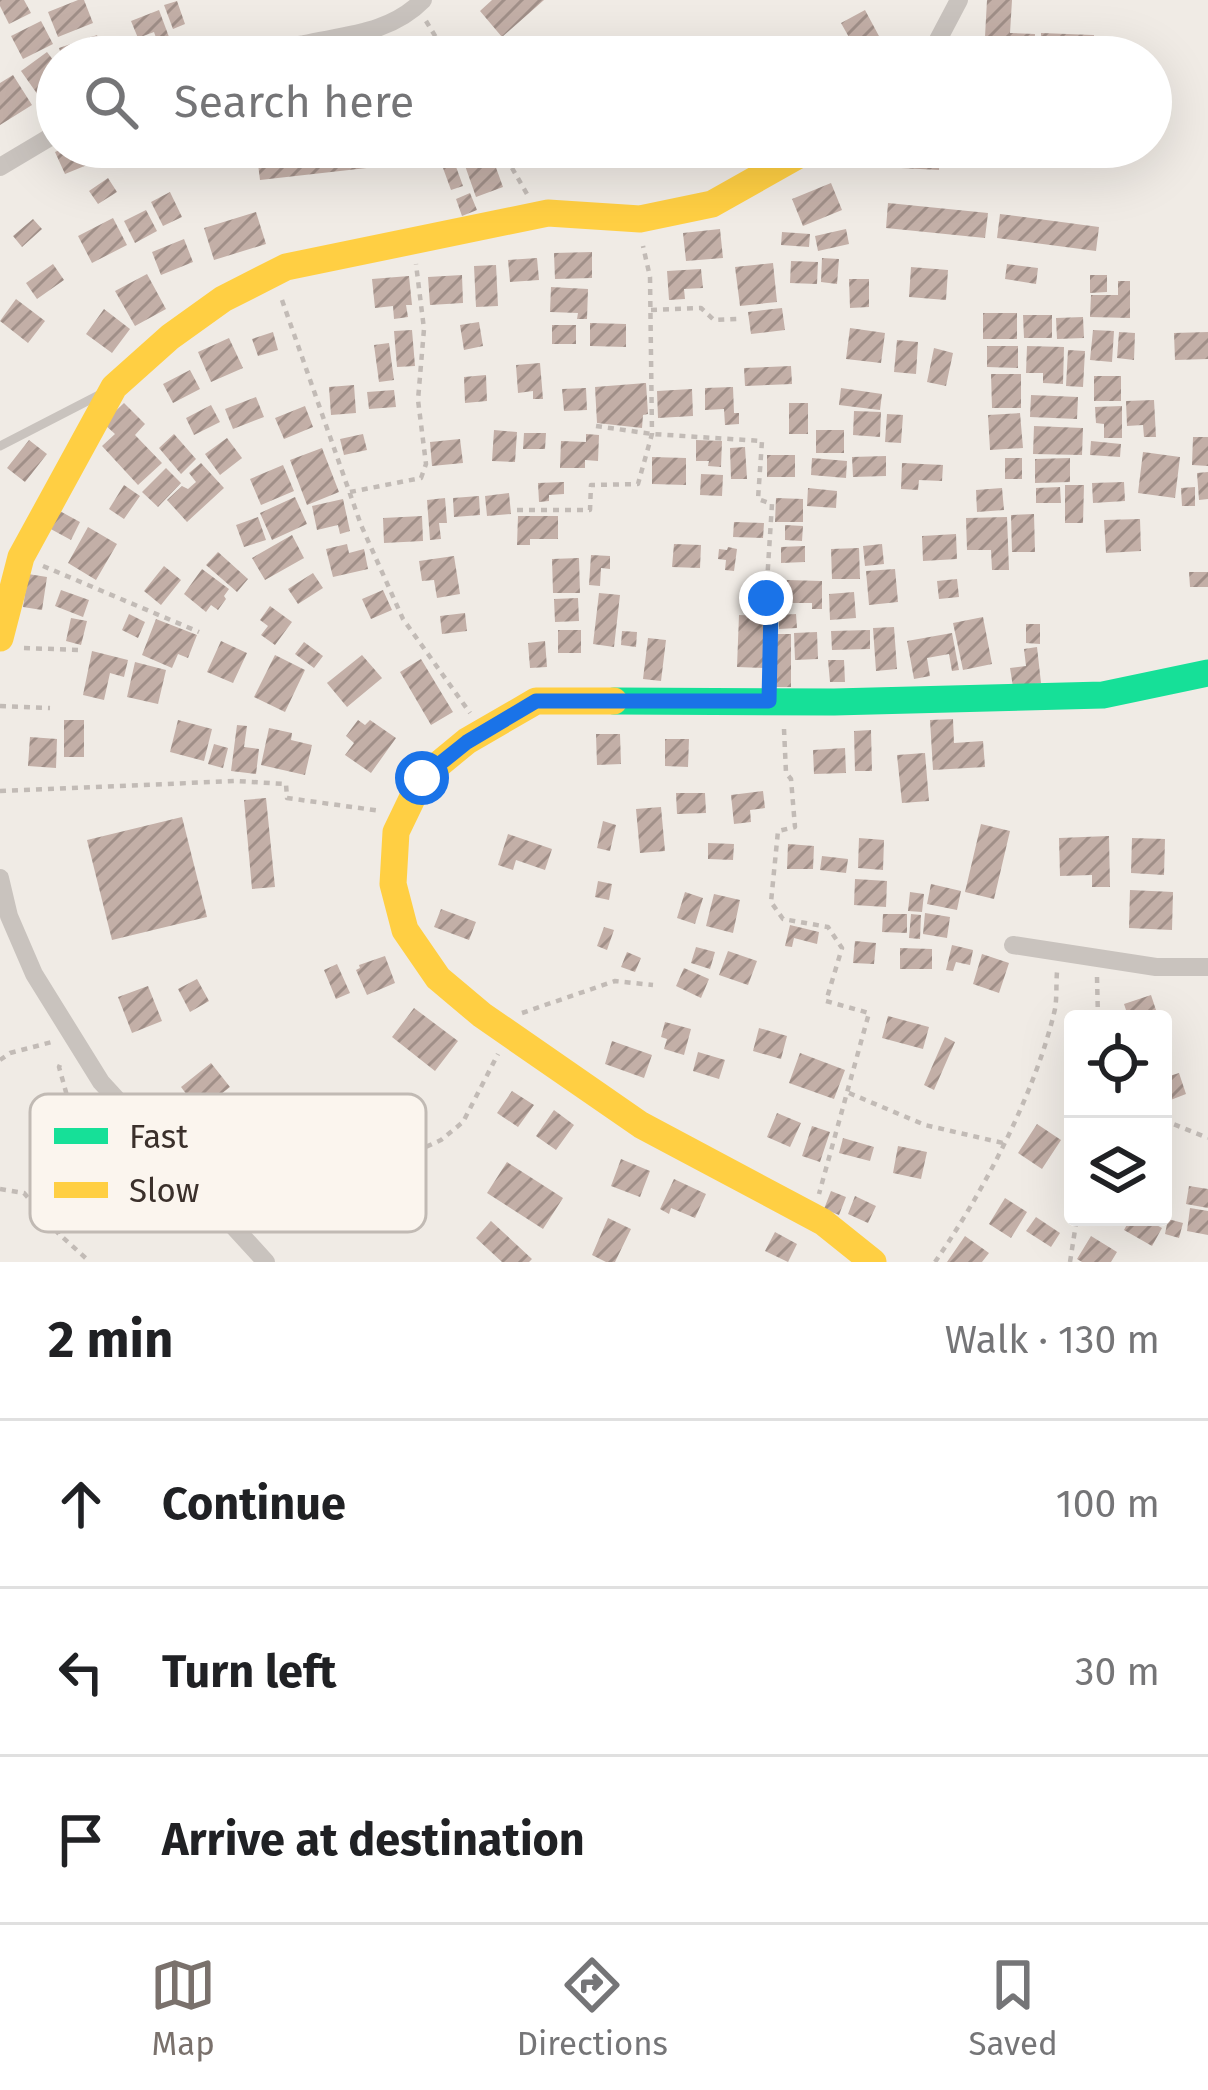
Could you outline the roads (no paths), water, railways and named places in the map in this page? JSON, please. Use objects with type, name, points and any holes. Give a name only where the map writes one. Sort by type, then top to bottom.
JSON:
[{"type":"street","points":[[940,36],[959,0]]},
{"type":"street","points":[[349,36],[367,33],[419,3]]},
{"type":"street","points":[[0,167],[36,146]]},
{"type":"street","points":[[10,643],[21,557],[114,387],[170,337],[223,299],[286,267],[548,213],[640,219],[712,204],[776,168]]},
{"type":"street","points":[[873,1262],[812,1216],[641,1125],[438,978],[404,930],[393,884],[396,832],[422,778],[536,701],[1103,695],[1208,673]]},
{"type":"street","points":[[0,878],[34,974],[112,1094]]},
{"type":"street","points":[[1012,945],[1156,967],[1208,967]]},
{"type":"street","points":[[238,1232],[266,1262]]},
{"type":"lane","points":[[0,446],[114,387]]}]
